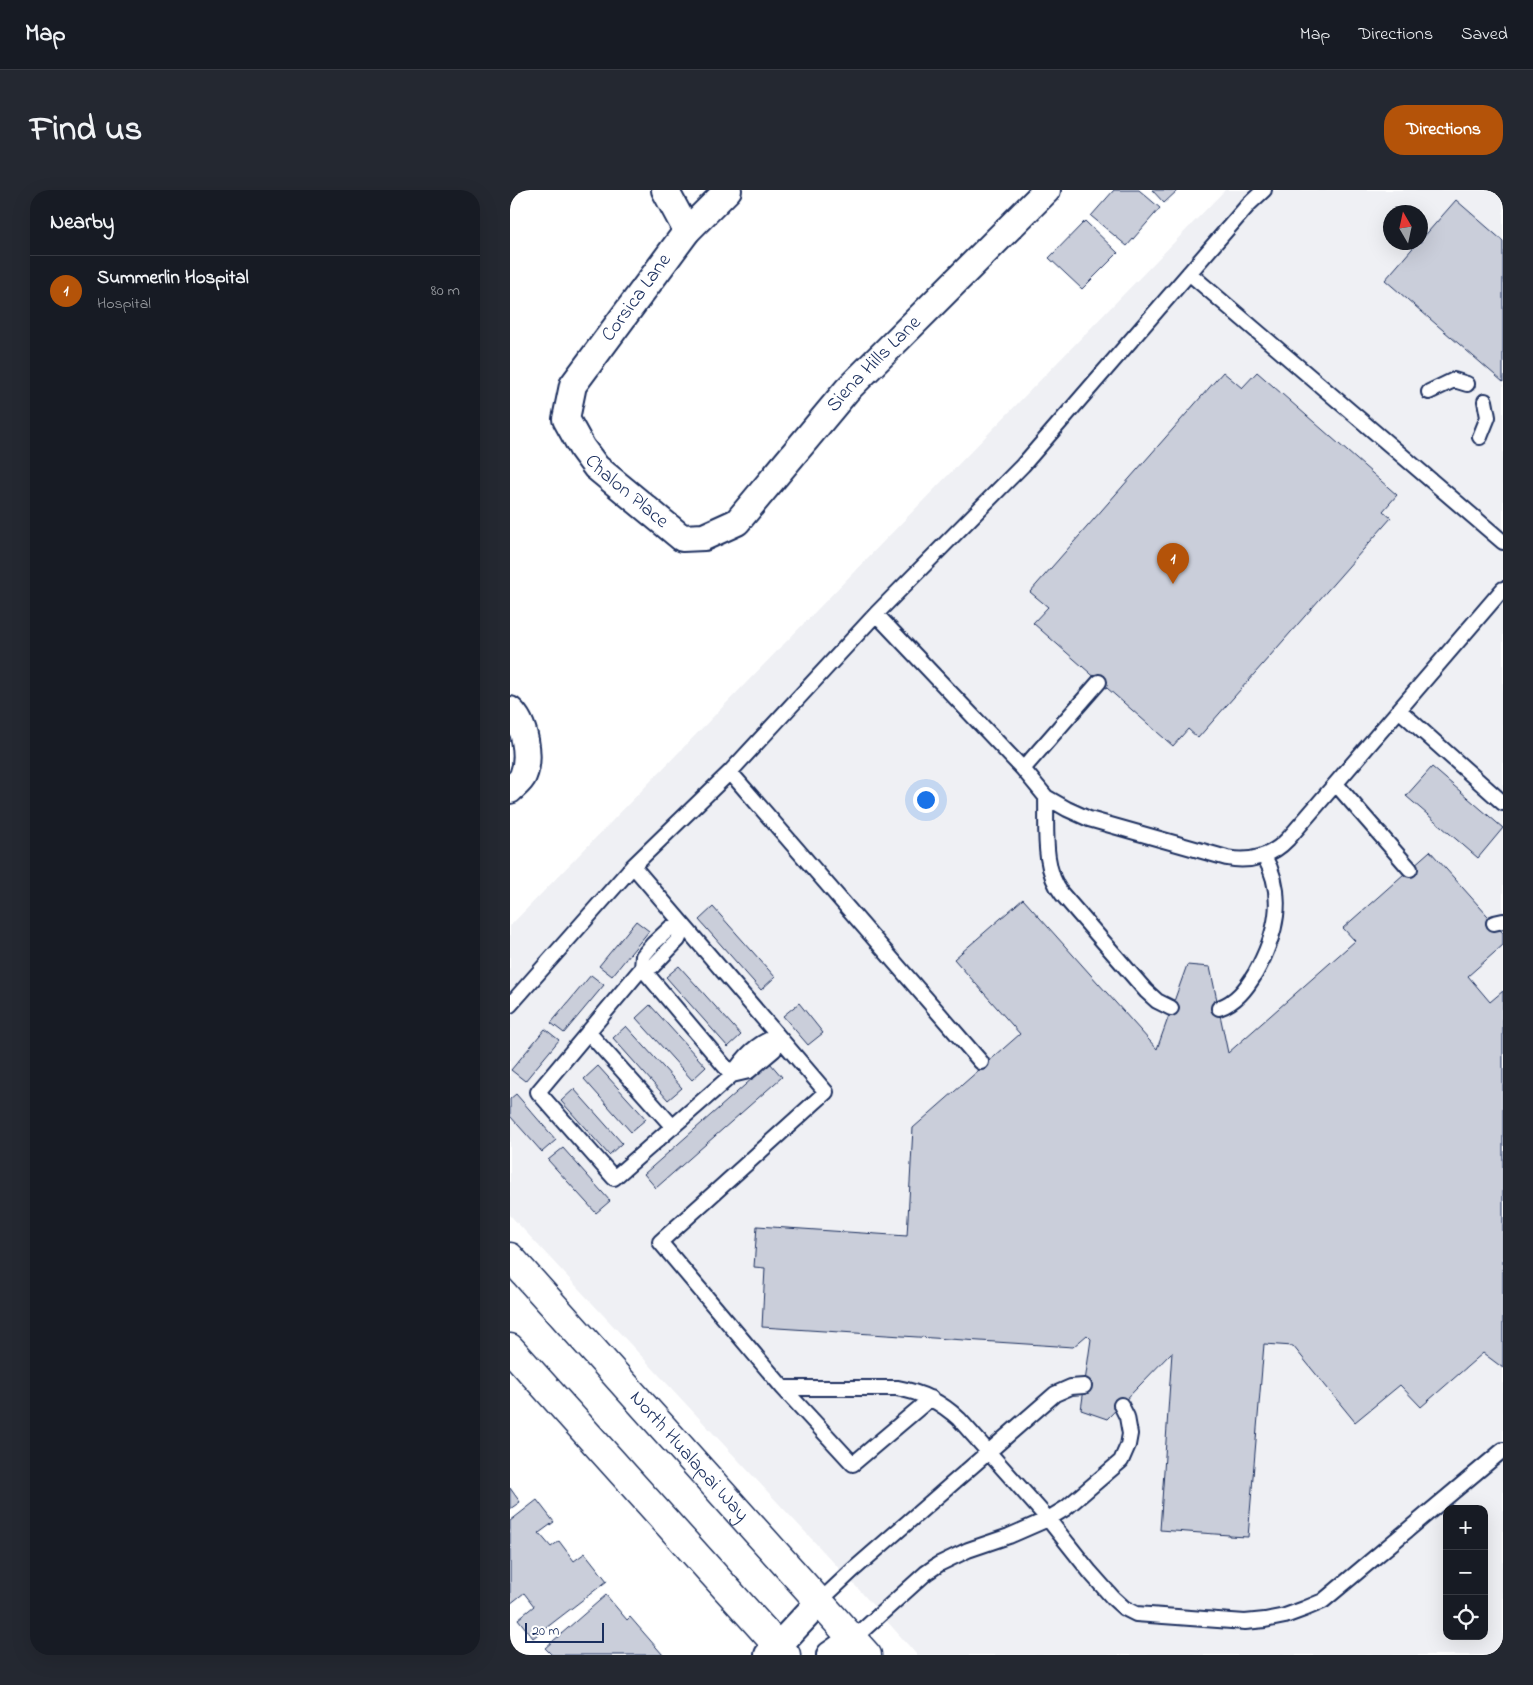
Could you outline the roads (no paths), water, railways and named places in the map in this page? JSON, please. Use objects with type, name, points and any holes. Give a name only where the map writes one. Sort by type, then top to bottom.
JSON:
[{"type":"main road","name":"North Hualapai Way","points":[[510,1257],[860,1647]]},
{"type":"main road","points":[[510,1348],[778,1652]]},
{"type":"street","points":[[665,190],[686,230]]},
{"type":"street","name":"Corsica Lane","points":[[566,418],[573,385],[686,230],[728,190]]},
{"type":"street","name":"Siena Hills Lane","points":[[704,536],[737,522],[847,390],[1047,190]]},
{"type":"street","name":"Chalon Place","points":[[566,418],[582,448],[596,467],[682,538],[704,536]]},
{"type":"street","points":[[510,710],[517,716],[528,750],[523,777],[510,790]]},
{"type":"street","points":[[778,1652],[820,1601]]},
{"type":"street","points":[[830,1655],[860,1647]]},
{"type":"lane","points":[[510,1005],[633,866],[730,772],[876,614],[1022,465],[1249,204],[1264,190]]},
{"type":"lane","points":[[1189,273],[1503,542]]},
{"type":"lane","points":[[1429,392],[1454,380],[1467,384]]},
{"type":"lane","points":[[1480,436],[1488,417],[1485,401]]},
{"type":"lane","points":[[876,614],[1046,797],[1089,819],[1227,858],[1249,859],[1264,856],[1283,844],[1503,589]]},
{"type":"lane","points":[[1022,769],[1099,682]]},
{"type":"lane","points":[[1399,710],[1503,803]]},
{"type":"lane","points":[[730,772],[981,1062]]},
{"type":"lane","points":[[1336,784],[1410,869]]},
{"type":"lane","points":[[1046,797],[1048,864],[1054,883],[1146,991],[1157,1001],[1171,1008]]},
{"type":"lane","points":[[1219,1008],[1236,998],[1247,987],[1262,962],[1272,938],[1276,911],[1276,889],[1272,872],[1264,856]]},
{"type":"lane","points":[[633,866],[826,1092],[660,1242],[783,1388],[853,1464],[931,1398]]},
{"type":"lane","points":[[684,926],[670,928],[653,944],[643,956],[642,968],[538,1092],[614,1178],[732,1075],[741,1061],[765,1040],[778,1036]]},
{"type":"lane","points":[[642,968],[732,1075]]},
{"type":"lane","points":[[588,1032],[673,1127]]},
{"type":"lane","points":[[820,1601],[853,1570],[1056,1394],[1071,1387],[1084,1386]]},
{"type":"lane","points":[[783,1388],[896,1388],[931,1398],[950,1411],[988,1452],[1048,1519],[1113,1598],[1124,1608],[1136,1614],[1245,1622],[1265,1620],[1304,1609],[1323,1601],[1503,1450]]},
{"type":"lane","points":[[860,1647],[926,1573],[939,1564],[968,1550],[1009,1536],[1048,1519],[1066,1508],[1121,1461],[1128,1445],[1129,1428],[1127,1417],[1121,1405]]},
{"type":"place","name":"Summerlin Hospital","points":[[1173,584]]}]
